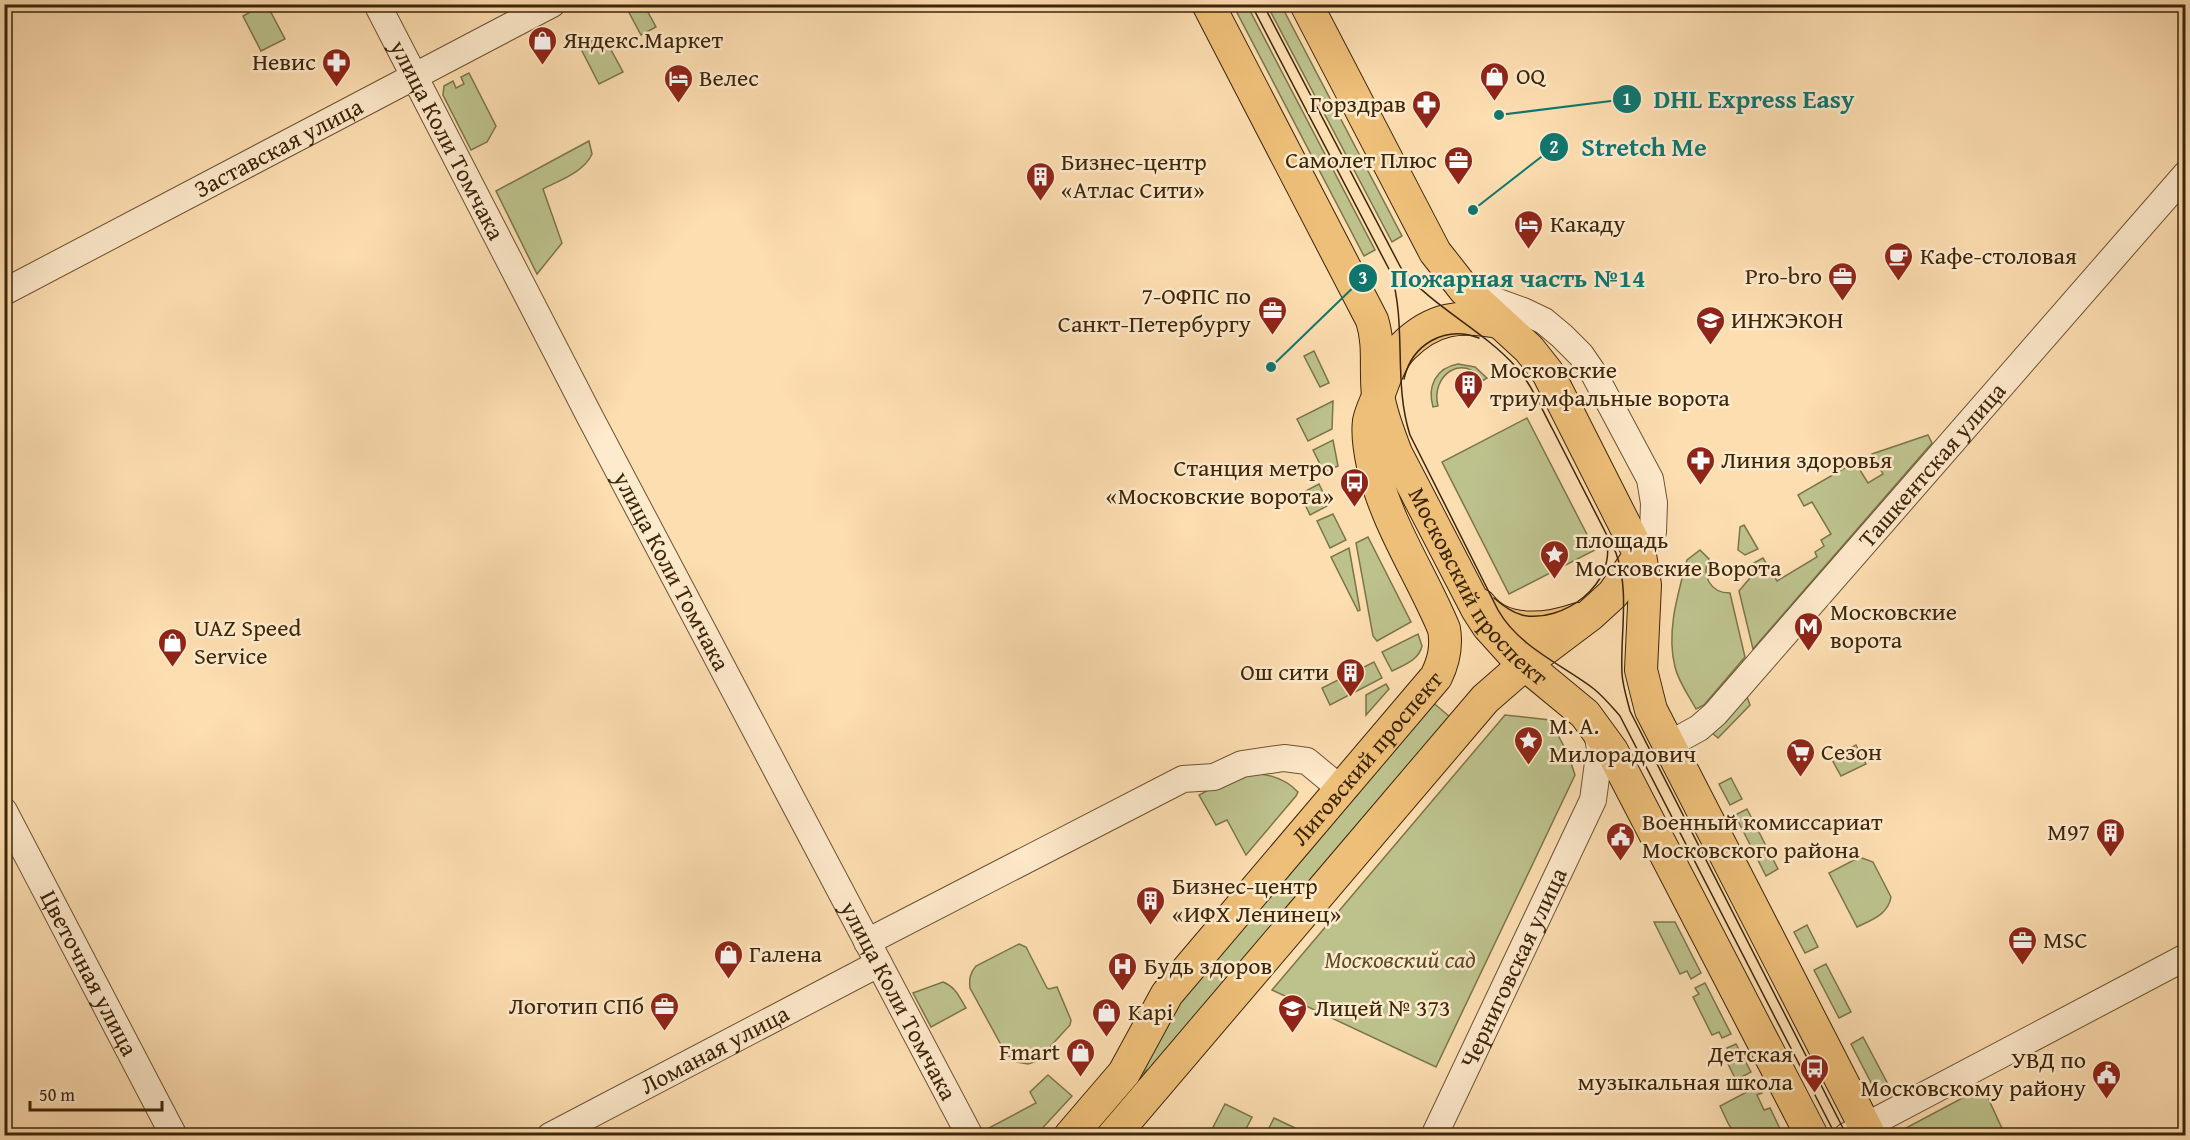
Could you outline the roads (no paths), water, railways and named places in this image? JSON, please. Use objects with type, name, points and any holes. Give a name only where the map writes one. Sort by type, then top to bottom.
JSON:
[{"type":"main road","name":"Московский проспект","points":[[1208,4],[1372,320],[1377,336],[1378,396],[1396,453],[1477,609],[1493,633],[1525,664],[1585,714],[1596,727],[1634,792],[1812,1136]]},
{"type":"main road","points":[[1306,4],[1430,244],[1464,289],[1529,349],[1548,373],[1640,555],[1645,585],[1641,670],[1651,710],[1861,1132]]},
{"type":"main road","points":[[1378,396],[1389,367],[1399,351],[1426,327],[1458,318],[1499,322]]},
{"type":"main road","name":"Лиговский проспект","points":[[1070,1136],[1124,1073],[1167,994],[1342,790],[1436,677],[1442,665],[1446,647],[1444,629],[1394,528],[1375,475],[1370,450],[1369,421],[1378,396]]},
{"type":"main road","points":[[1113,1136],[1485,699],[1613,594],[1640,555]]},
{"type":"main road","points":[[1468,590],[1482,609],[1495,618],[1526,628],[1561,625],[1590,615]]},
{"type":"street","name":"улица Коли Томчака","points":[[377,4],[970,1136]]},
{"type":"street","name":"Заставская улица","points":[[4,292],[552,4]]},
{"type":"street","name":"Ташкентская улица","points":[[1668,745],[1699,728],[1715,714],[2186,174]]},
{"type":"street","points":[[1464,289],[1544,321],[1581,355],[1594,374],[1650,479],[1654,503],[1653,532],[1640,555]]},
{"type":"street","name":"Черниговская улица","points":[[1434,1136],[1593,800],[1600,748],[1596,727]]},
{"type":"street","name":"Ломаная улица","points":[[550,1136],[1184,779],[1214,777],[1242,764],[1284,758],[1307,761],[1342,790]]},
{"type":"street","points":[[1593,800],[1612,792],[1634,792]]},
{"type":"street","name":"Цветочная улица","points":[[4,811],[174,1136]]},
{"type":"street","points":[[1861,1132],[2186,957]]},
{"type":"tram line","points":[[1251,4],[1391,273],[1398,313],[1402,395],[1410,435],[1498,610],[1507,623],[1529,645],[1594,689],[1620,716],[1836,1136]]},
{"type":"tram line","points":[[1263,4],[1401,268],[1442,307],[1503,353],[1532,389],[1616,553],[1624,598],[1622,674],[1630,711],[1847,1136]]},
{"type":"tram line","points":[[1404,379],[1414,356],[1432,340],[1454,334],[1479,338]]},
{"type":"tram line","points":[[1494,598],[1507,608],[1522,615],[1538,616],[1569,607],[1584,597],[1604,571],[1607,556],[1606,539]]},
{"type":"place","name":"Яндекс.Маркет","points":[[542,66]]},
{"type":"place","name":"Невис","points":[[337,88]]},
{"type":"place","name":"OQ","points":[[1495,102]]},
{"type":"place","name":"Велес","points":[[678,104]]},
{"type":"place","name":"DHL Express Easy","points":[[1499,115]]},
{"type":"place","name":"Горздрав","points":[[1427,130]]},
{"type":"place","name":"Самолет Плюс","points":[[1458,186]]},
{"type":"place","name":"Бизнес-центр «Атлас Сити»","points":[[1040,202]]},
{"type":"place","name":"Stretch Me","points":[[1473,210]]},
{"type":"place","name":"Какаду","points":[[1529,250]]},
{"type":"place","name":"Кафе-столовая","points":[[1899,282]]},
{"type":"place","name":"Pro-bro","points":[[1843,302]]},
{"type":"place","name":"7-ОФПС по Санкт-Петербургу","points":[[1272,336]]},
{"type":"place","name":"ИНЖЭКОН","points":[[1710,346]]},
{"type":"place","name":"Пожарная часть №14","points":[[1271,367]]},
{"type":"place","name":"Московские триумфальные ворота","points":[[1469,410]]},
{"type":"place","name":"Линия здоровья","points":[[1700,486]]},
{"type":"place","name":"Станция метро «Московские ворота»","points":[[1355,508]]},
{"type":"place","name":"площадь Московские Ворота","points":[[1554,580]]},
{"type":"place","name":"Московские ворота","points":[[1809,652]]},
{"type":"place","name":"UAZ Speed Service","points":[[173,668]]},
{"type":"place","name":"Ош сити","points":[[1350,698]]},
{"type":"place","name":"М. А. Милорадович","points":[[1528,766]]},
{"type":"place","name":"Сезон","points":[[1800,778]]},
{"type":"place","name":"M97","points":[[2111,858]]},
{"type":"place","name":"Военный комиссариат Московского района","points":[[1621,862]]},
{"type":"place","name":"Бизнес-центр «ИФХ Ленинец»","points":[[1151,926]]},
{"type":"place","name":"MSC","points":[[2022,966]]},
{"type":"place","name":"Галена","points":[[728,980]]},
{"type":"place","name":"Будь здоров","points":[[1123,992]]},
{"type":"place","name":"Логотип СПб","points":[[665,1032]]},
{"type":"place","name":"Лицей № 373","points":[[1293,1034]]},
{"type":"place","name":"Kapi","points":[[1107,1038]]},
{"type":"place","name":"Fmart","points":[[1081,1078]]},
{"type":"place","name":"Детская музыкальная школа","points":[[1814,1094]]},
{"type":"place","name":"УВД по Московскому району","points":[[2107,1100]]},
{"type":"park label","name":"Московский сад","points":[[1400,960]]}]
